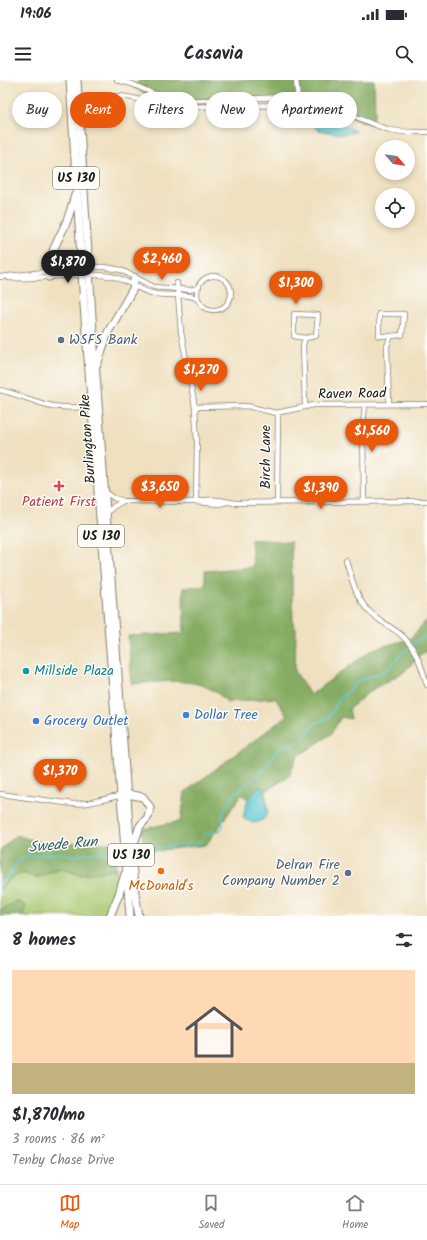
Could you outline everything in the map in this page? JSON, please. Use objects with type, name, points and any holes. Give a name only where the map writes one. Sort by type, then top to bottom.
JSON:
[{"type":"highway","name":"Burlington Pike","points":[[70,80],[76,191],[96,371],[124,795],[126,868],[130,916]]},
{"type":"highway","name":"Burlington Pike","points":[[77,80],[85,267]]},
{"type":"highway","points":[[49,274],[51,256],[68,218],[76,191]]},
{"type":"highway","name":"Burlington Pike","points":[[86,275],[92,407],[124,795],[139,916]]},
{"type":"highway","points":[[96,371],[108,332],[134,287],[134,277]]},
{"type":"highway","points":[[124,795],[143,796],[150,807],[148,817],[140,826],[131,852]]},
{"type":"highway","points":[[110,916],[119,894],[126,868]]},
{"type":"street","points":[[117,80],[132,84],[161,97],[173,100],[267,98]]},
{"type":"street","points":[[296,80],[296,92]]},
{"type":"street","points":[[127,91],[155,103],[170,107],[267,105]]},
{"type":"street","points":[[357,116],[390,130],[427,132]]},
{"type":"street","points":[[0,277],[49,274],[113,276],[134,287],[156,294],[192,296],[205,308],[216,310],[223,308],[228,303],[232,294],[229,283],[218,276],[208,278],[199,287],[193,290],[178,290],[150,287],[134,277],[114,268],[85,267],[49,274]]},
{"type":"street","points":[[177,283],[183,345],[195,407],[197,442],[196,502]]},
{"type":"street","points":[[197,299],[199,287]]},
{"type":"street","points":[[294,314],[318,314],[316,336],[304,338],[294,336],[294,314]]},
{"type":"street","points":[[379,314],[404,314],[402,335],[391,336],[379,336],[379,314]]},
{"type":"street","points":[[389,404],[387,346],[391,336]]},
{"type":"street","points":[[304,338],[302,350],[305,406]]},
{"type":"street","points":[[0,390],[48,405],[70,408],[92,407]]},
{"type":"street","name":"Raven Road","points":[[278,413],[305,406],[427,404]]},
{"type":"street","points":[[364,501],[363,426],[365,405]]},
{"type":"street","points":[[195,407],[247,406],[278,413]]},
{"type":"street","name":"Birch Lane","points":[[277,502],[278,413]]},
{"type":"street","points":[[104,491],[114,498],[124,501],[196,502],[219,504],[227,502],[427,500]]},
{"type":"street","points":[[106,515],[113,507],[124,501]]},
{"type":"street","points":[[346,560],[360,598],[366,608],[377,619],[401,634],[413,650],[422,666],[427,686]]},
{"type":"street","points":[[0,794],[73,804],[88,803],[124,795]]},
{"type":"green space","points":[[139,80],[374,80],[375,114],[369,124],[357,119],[357,92],[267,92],[267,100],[259,100],[259,92],[206,92],[206,99],[198,99],[198,92],[142,92],[135,88]]},
{"type":"green space","points":[[251,539],[291,542],[293,624],[296,629],[295,671],[310,695],[373,649],[410,639],[427,620],[427,651],[421,654],[404,672],[370,691],[349,709],[351,719],[341,717],[331,734],[297,757],[289,776],[265,792],[268,811],[244,819],[248,799],[242,794],[206,845],[144,852],[142,829],[181,821],[185,792],[287,716],[275,698],[227,702],[207,687],[195,683],[170,681],[132,684],[128,636],[184,633],[183,588],[205,585],[205,571],[253,567]]},
{"type":"green space","points":[[16,835],[45,844],[114,843],[116,869],[80,875],[59,868],[36,878],[23,873],[11,878],[0,890],[0,850]]},
{"type":"green space","points":[[59,868],[80,875],[116,869],[117,878],[109,916],[20,916],[23,915],[16,901],[0,911],[0,890],[11,878],[23,873],[36,878]]},
{"type":"green space","points":[[16,901],[26,906],[23,915],[0,916],[0,911]]},
{"type":"water","points":[[316,128],[350,128],[356,131],[342,134],[317,130]]},
{"type":"water","points":[[258,787],[264,788],[268,809],[265,818],[253,823],[243,817],[248,799]]},
{"type":"waterway","name":"Swede Run","points":[[139,850],[195,845],[201,842],[206,833],[219,831],[223,826],[222,816],[233,796],[264,768],[279,748],[284,745],[293,745],[306,736],[314,723],[326,719],[332,713],[341,696],[347,693],[358,681],[387,670],[401,654],[427,634]]},
{"type":"waterway","name":"Swede Run","points":[[0,884],[7,878],[19,860],[29,856],[60,853],[73,855],[116,851]]},
{"type":"place","name":"WSFS Bank","points":[[61,340]]},
{"type":"place","name":"Patient First","points":[[59,486]]},
{"type":"place","name":"Millside Plaza","points":[[26,671]]},
{"type":"place","name":"Dollar Tree","points":[[186,715]]},
{"type":"place","name":"Grocery Outlet","points":[[36,721]]},
{"type":"place","name":"McDonald's","points":[[161,871]]},
{"type":"place","name":"Delran Fire Company Number 2","points":[[348,873]]}]
